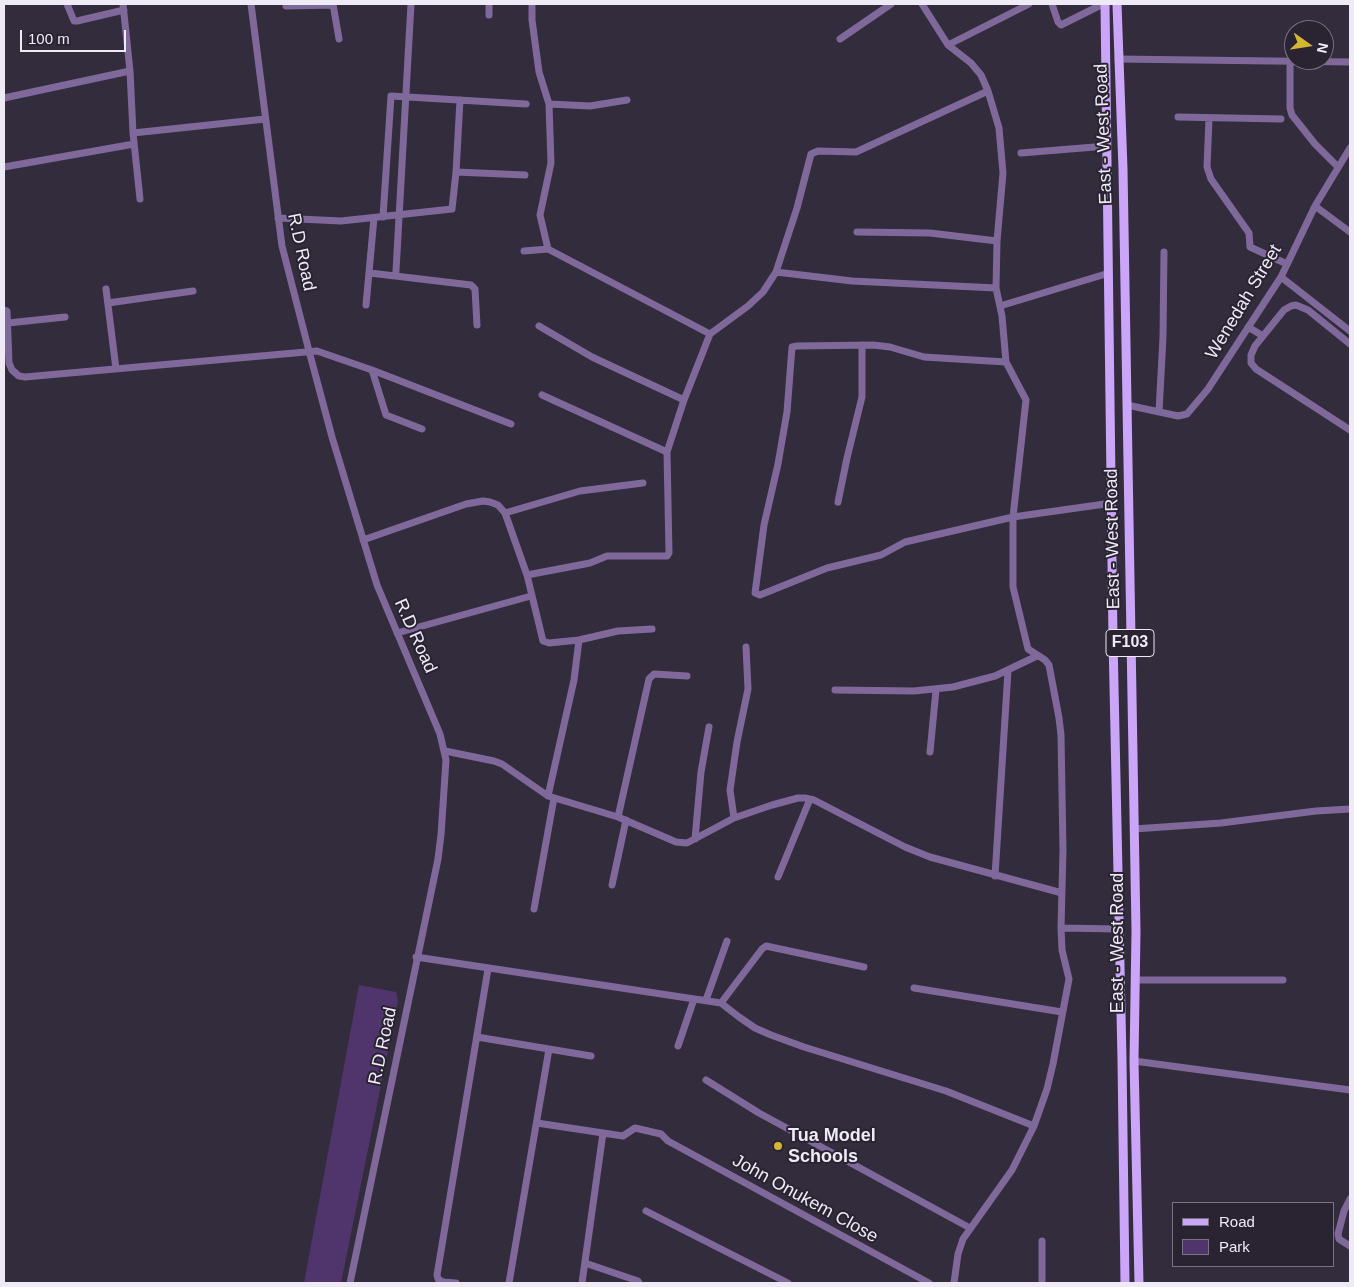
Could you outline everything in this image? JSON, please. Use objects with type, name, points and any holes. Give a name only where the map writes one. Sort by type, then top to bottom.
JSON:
[{"type":"main road","name":"East - West Road","points":[[1104,4],[1124,1283]]},
{"type":"main road","name":"East - West Road","points":[[1117,4],[1123,159],[1134,829],[1134,1061],[1139,1283]]},
{"type":"main road","points":[[1113,639],[1130,639]]},
{"type":"street","points":[[67,4],[74,21],[124,7],[140,199]]},
{"type":"street","name":"R.D Road","points":[[251,4],[282,246],[309,351],[332,437],[377,585],[396,633],[424,694],[446,751],[439,849],[350,1283]]},
{"type":"street","points":[[286,6],[333,4],[339,39]]},
{"type":"street","points":[[396,271],[411,4]]},
{"type":"street","points":[[489,4],[489,15]]},
{"type":"street","points":[[532,4],[532,20],[539,72],[549,104],[551,163],[540,215],[548,249]]},
{"type":"street","points":[[840,38],[891,4]]},
{"type":"street","points":[[922,4],[948,45],[977,70],[988,91],[1002,152],[1003,173],[996,241],[996,288],[1000,306],[1006,362],[1026,400],[1013,517],[1013,594],[1028,650],[1045,660],[1049,665],[1061,735],[1063,850],[1061,928],[1062,950],[1069,979],[1053,1064],[1047,1089],[1034,1126],[1012,1170],[963,1239],[958,1254],[954,1283]]},
{"type":"street","points":[[948,45],[1029,4]]},
{"type":"street","points":[[1052,4],[1058,22],[1061,25],[1104,4]]},
{"type":"street","points":[[1118,59],[1284,61]]},
{"type":"street","points":[[1334,62],[1350,62]]},
{"type":"street","points":[[1290,70],[1290,108],[1292,115],[1315,144],[1338,167]]},
{"type":"street","points":[[4,98],[130,71]]},
{"type":"street","points":[[527,575],[590,563],[608,556],[667,556],[669,553],[667,452],[684,400],[710,334],[748,306],[763,292],[776,272],[797,208],[812,152],[856,152],[988,91]]},
{"type":"street","points":[[382,217],[391,96],[526,104]]},
{"type":"street","points":[[278,218],[341,221],[452,209],[460,100]]},
{"type":"street","points":[[549,104],[590,106],[627,100]]},
{"type":"street","points":[[1178,117],[1281,119]]},
{"type":"street","points":[[1209,118],[1207,167],[1211,179],[1249,233],[1250,248],[1287,264]]},
{"type":"street","points":[[133,133],[266,119]]},
{"type":"street","points":[[4,167],[134,144]]},
{"type":"street","points":[[1021,153],[1107,146]]},
{"type":"street","name":"Wenedah Street","points":[[1127,405],[1178,416],[1187,414],[1208,389],[1281,277],[1315,206],[1338,167],[1349,153]]},
{"type":"street","points":[[456,172],[525,175]]},
{"type":"street","points":[[1315,206],[1350,232]]},
{"type":"street","points":[[366,305],[374,218]]},
{"type":"street","points":[[857,232],[930,233],[996,241]]},
{"type":"street","points":[[524,251],[548,249],[710,334]]},
{"type":"street","points":[[1158,412],[1163,337],[1164,252]]},
{"type":"street","points":[[776,272],[852,281],[996,288]]},
{"type":"street","points":[[370,273],[471,285],[475,289],[477,325]]},
{"type":"street","points":[[1000,306],[1109,273]]},
{"type":"street","points":[[1281,277],[1350,331]]},
{"type":"street","points":[[106,289],[116,369]]},
{"type":"street","points":[[108,302],[193,291]]},
{"type":"street","points":[[1350,344],[1308,310],[1291,306],[1284,310],[1262,336],[1251,355],[1251,363],[1256,369],[1350,430]]},
{"type":"street","points":[[4,310],[7,311],[9,363],[12,370],[19,376],[25,377],[309,351],[328,354],[511,424]]},
{"type":"street","points":[[8,323],[65,317]]},
{"type":"street","points":[[539,326],[592,357],[684,400]]},
{"type":"street","points":[[1248,327],[1262,336]]},
{"type":"street","points":[[1006,362],[924,357],[890,347],[862,345],[792,347],[787,412],[778,464],[764,525],[755,593],[760,595],[826,568],[881,555],[905,542],[1013,517],[1112,503]]},
{"type":"street","points":[[838,502],[862,397],[862,345]]},
{"type":"street","points":[[372,370],[386,415],[422,429]]},
{"type":"street","points":[[542,395],[667,452]]},
{"type":"street","points":[[505,512],[580,491],[643,483]]},
{"type":"street","points":[[363,540],[466,504],[483,501],[490,502],[498,505],[505,512],[527,575],[543,641],[549,643],[579,640],[618,631],[652,629]]},
{"type":"street","points":[[396,633],[531,596]]},
{"type":"street","points":[[534,909],[551,797],[574,680],[579,640]]},
{"type":"street","points":[[734,818],[730,790],[736,742],[748,689],[746,647]]},
{"type":"street","points":[[835,690],[936,690],[975,683],[1008,671],[1037,656]]},
{"type":"street","points":[[995,876],[1008,671]]},
{"type":"street","points":[[618,817],[649,679],[654,674],[687,676]]},
{"type":"street","points":[[930,752],[936,690]]},
{"type":"street","points":[[695,839],[701,772],[709,727]]},
{"type":"street","points":[[446,751],[502,764],[551,797],[618,817],[676,842],[687,843],[734,818],[798,798],[810,799],[905,847],[942,861],[1062,893]]},
{"type":"street","points":[[778,877],[810,799]]},
{"type":"street","points":[[1134,829],[1221,823],[1316,811],[1350,809]]},
{"type":"street","points":[[612,885],[626,820]]},
{"type":"street","points":[[1061,928],[1118,929]]},
{"type":"street","points":[[706,1000],[727,941]]},
{"type":"street","points":[[722,1003],[766,946],[864,967]]},
{"type":"street","points":[[416,957],[722,1003],[739,1018],[771,1035],[946,1091],[1034,1126]]},
{"type":"street","points":[[456,1283],[442,1282],[438,1279],[437,1274],[488,969]]},
{"type":"street","points":[[1135,980],[1283,980]]},
{"type":"street","points":[[914,988],[1062,1012]]},
{"type":"street","points":[[678,1046],[694,999]]},
{"type":"street","points":[[477,1037],[591,1056]]},
{"type":"street","points":[[510,1283],[549,1050]]},
{"type":"street","points":[[1134,1061],[1350,1090]]},
{"type":"street","points":[[706,1080],[712,1086],[970,1228]]},
{"type":"street","points":[[537,1123],[603,1133],[582,1283]]},
{"type":"street","name":"John Onukem Close","points":[[603,1133],[623,1136],[635,1128],[661,1134],[668,1140],[929,1283]]},
{"type":"street","points":[[1350,1199],[1344,1211],[1338,1234],[1339,1239],[1350,1246]]},
{"type":"street","points":[[646,1211],[788,1283]]},
{"type":"street","points":[[1042,1241],[1042,1283]]},
{"type":"street","points":[[585,1263],[638,1281],[639,1283]]},
{"type":"green space","points":[[359,985],[396,992],[398,1001],[341,1283],[304,1283]]},
{"type":"place","name":"Tua Model Schools","points":[[778,1146]]}]
